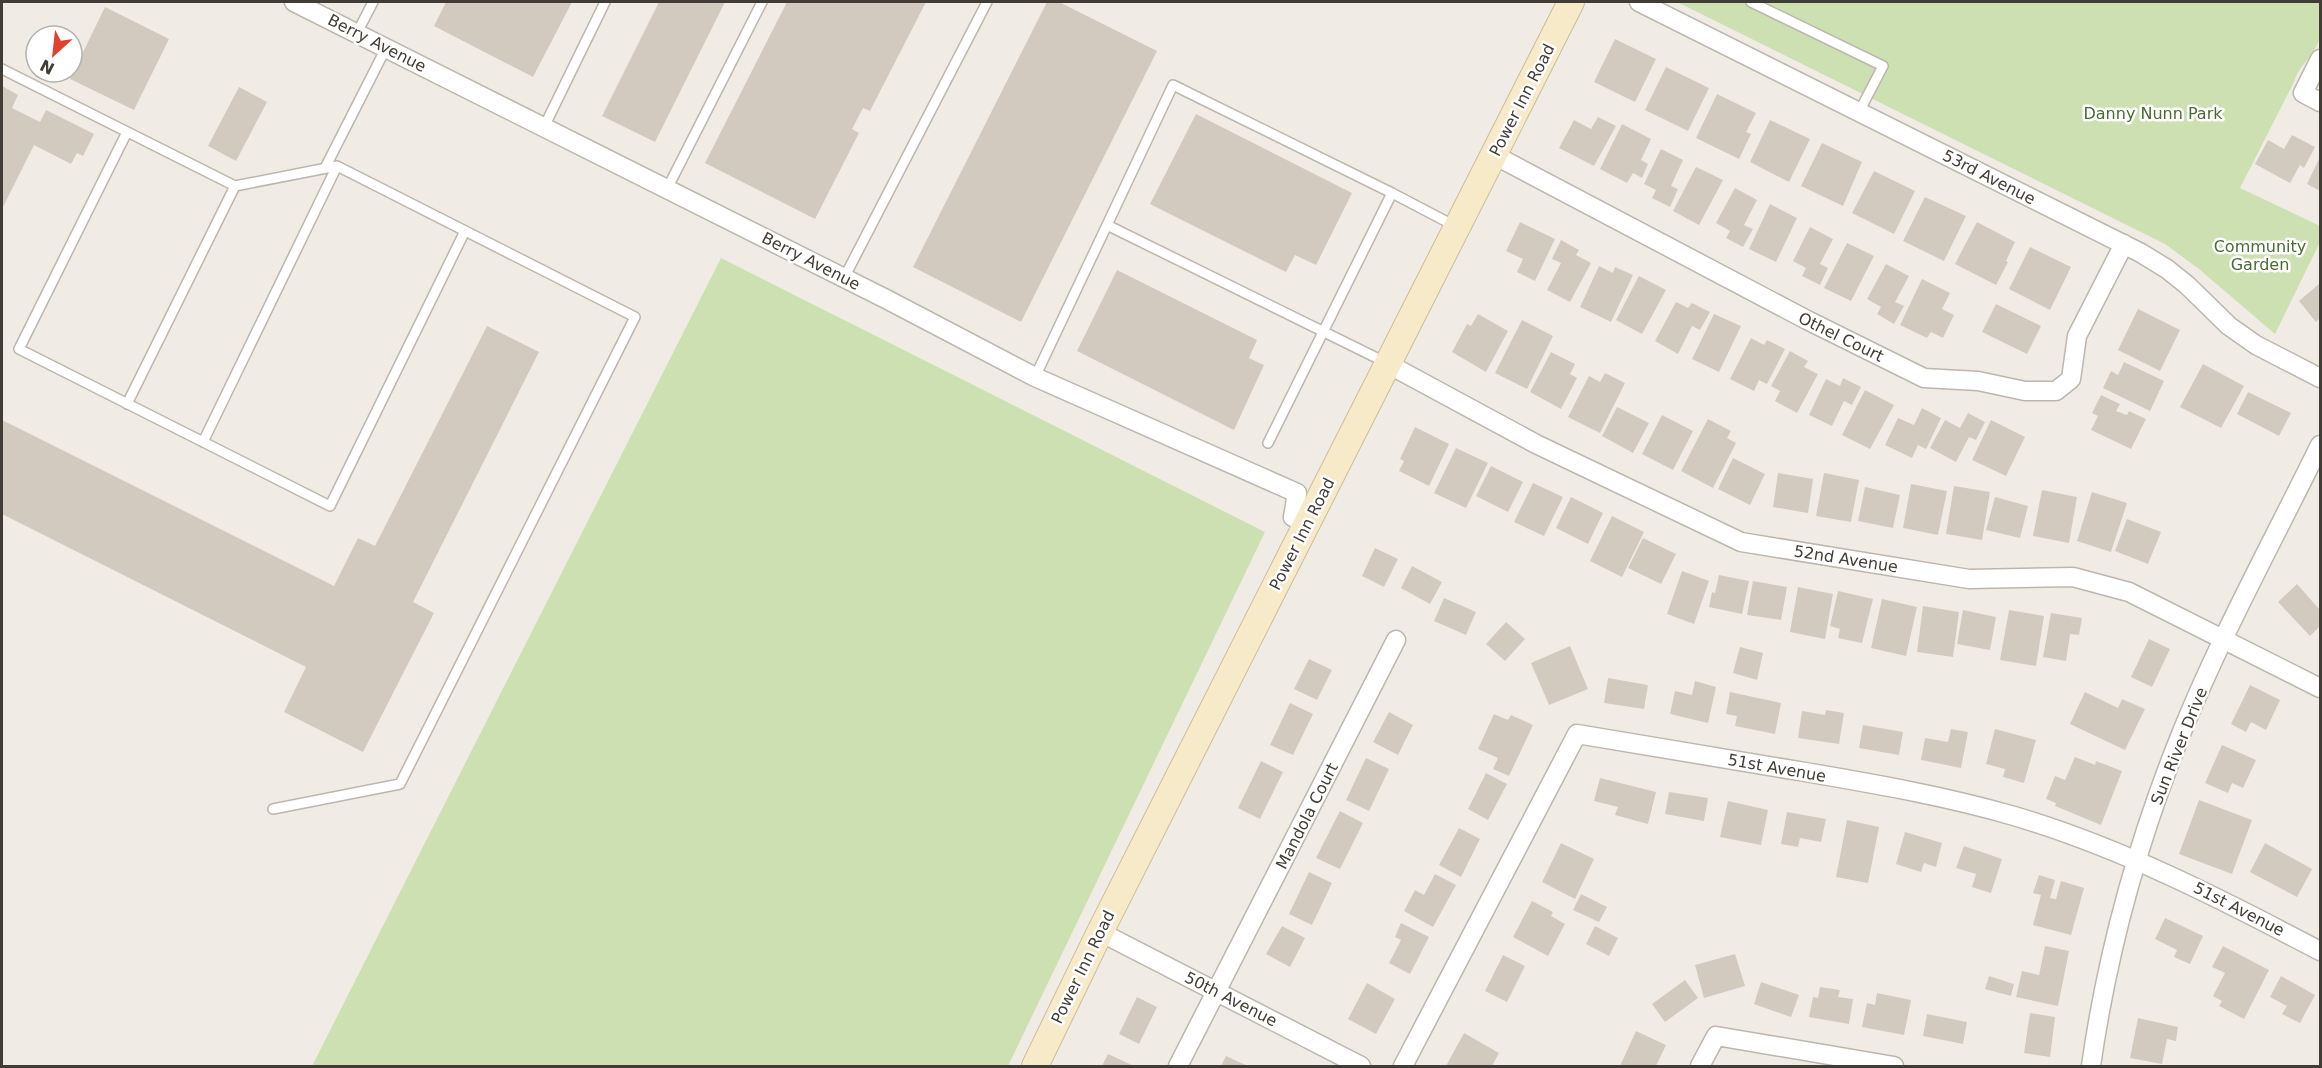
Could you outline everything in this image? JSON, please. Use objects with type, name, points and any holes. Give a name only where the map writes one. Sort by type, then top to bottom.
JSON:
[{"type":"main road","name":"Power Inn Road","points":[[1035,1066],[1100,932],[1572,2]]},
{"type":"street","name":"Berry Avenue","points":[[294,2],[844,278],[1035,377],[1296,493],[1293,517],[1307,524]]},
{"type":"street","name":"53rd Avenue","points":[[1639,2],[2124,244],[2168,269],[2229,326],[2256,345],[2320,378]]},
{"type":"street","points":[[2320,59],[2303,93],[2320,102]]},
{"type":"street","name":"Othel Court","points":[[1494,155],[1797,315],[1924,378],[1978,381],[2025,391],[2056,391],[2071,379],[2077,336],[2124,244]]},
{"type":"street","name":"52nd Avenue","points":[[1388,364],[1536,444],[1742,542],[1969,579],[2073,577],[2129,592],[2320,688]]},
{"type":"street","name":"Sun River Drive","points":[[2091,1066],[2109,964],[2137,860],[2179,738],[2224,640],[2320,445]]},
{"type":"street","name":"Mandola Court","points":[[1178,1066],[1396,640]]},
{"type":"street","name":"51st Avenue","points":[[1403,1066],[1577,734],[1883,786],[1953,800],[2042,825],[2137,860],[2202,889],[2320,951]]},
{"type":"street","name":"50th Avenue","points":[[1100,932],[1361,1066]]},
{"type":"street","points":[[1700,1066],[1716,1036],[1894,1066]]},
{"type":"lane","points":[[357,33],[373,2]]},
{"type":"lane","points":[[544,127],[605,2]]},
{"type":"lane","points":[[667,189],[762,2]]},
{"type":"lane","points":[[844,278],[987,2]]},
{"type":"lane","points":[[1751,2],[1883,66],[1859,112]]},
{"type":"lane","points":[[325,168],[386,48]]},
{"type":"lane","points":[[2,69],[235,186],[337,166],[635,317],[400,784],[273,809]]},
{"type":"lane","points":[[1035,377],[1173,85],[1458,227]]},
{"type":"lane","points":[[127,132],[19,349],[330,506],[465,231]]},
{"type":"lane","points":[[203,442],[337,166]]},
{"type":"lane","points":[[127,404],[235,186]]},
{"type":"lane","points":[[1268,443],[1392,193]]},
{"type":"lane","points":[[1107,225],[1388,364]]},
{"type":"green space","name":"Danny Nunn Park","points":[[1677,2],[2320,2],[2321,28],[2318,42],[2299,70],[2240,188],[2320,226],[2320,242],[2275,334],[2199,269],[2165,244]]},
{"type":"green space","points":[[721,258],[1265,532],[1008,1066],[312,1066]]},
{"type":"building","points":[[446,2],[572,2],[533,77],[434,26]]},
{"type":"building","points":[[659,2],[725,2],[655,142],[602,116]]},
{"type":"building","points":[[787,2],[926,2],[870,111],[863,108],[852,129],[859,133],[815,219],[705,163]]},
{"type":"building","points":[[1047,2],[1059,2],[1157,51],[1021,322],[913,267]]},
{"type":"building","points":[[105,7],[169,39],[134,110],[80,84],[84,84],[84,50]]},
{"type":"building","points":[[1615,39],[1656,59],[1635,102],[1594,82]]},
{"type":"building","points":[[1666,67],[1709,88],[1688,131],[1645,110]]},
{"type":"building","points":[[2,86],[18,95],[12,108],[40,122],[46,110],[94,134],[83,156],[77,153],[71,164],[34,145],[2,209]]},
{"type":"building","points":[[239,87],[267,102],[236,161],[208,146]]},
{"type":"building","points":[[1717,94],[1756,113],[1746,132],[1751,134],[1739,159],[1696,138]]},
{"type":"building","points":[[1196,114],[1352,193],[1316,265],[1295,255],[1286,272],[1150,204]]},
{"type":"building","points":[[1598,117],[1616,126],[1594,166],[1559,148],[1574,120],[1591,129]]},
{"type":"building","points":[[1770,120],[1810,139],[1789,182],[1750,162]]},
{"type":"building","points":[[1622,124],[1651,139],[1641,160],[1648,164],[1642,178],[1633,173],[1627,183],[1600,169]]},
{"type":"building","points":[[2292,135],[2315,147],[2304,168],[2300,165],[2290,183],[2255,164],[2268,140],[2284,149]]},
{"type":"building","points":[[1822,143],[1862,162],[1843,206],[1801,186]]},
{"type":"building","points":[[1661,149],[1683,160],[1671,186],[1678,189],[1670,207],[1652,198],[1656,190],[1644,184]]},
{"type":"building","points":[[2320,160],[2320,191],[2307,184]]},
{"type":"building","points":[[1696,167],[1723,180],[1699,225],[1673,211]]},
{"type":"building","points":[[1874,171],[1915,191],[1894,234],[1852,213]]},
{"type":"building","points":[[1735,188],[1757,200],[1744,225],[1753,229],[1743,247],[1726,238],[1730,231],[1716,223]]},
{"type":"building","points":[[1925,197],[1966,216],[1944,261],[1903,241]]},
{"type":"building","points":[[1770,204],[1797,218],[1776,262],[1749,249]]},
{"type":"building","points":[[1520,222],[1555,239],[1535,281],[1517,272],[1523,259],[1506,251]]},
{"type":"building","points":[[1977,222],[2015,242],[1996,285],[1955,264]]},
{"type":"building","points":[[1810,227],[1833,239],[1820,264],[1828,268],[1820,285],[1802,276],[1806,268],[1793,261]]},
{"type":"building","points":[[1561,240],[1579,250],[1576,255],[1591,263],[1570,302],[1547,290],[1561,263],[1552,259]]},
{"type":"building","points":[[1847,243],[1874,256],[1851,301],[1824,288]]},
{"type":"building","points":[[2030,247],[2071,267],[2050,310],[2009,289]]},
{"type":"building","points":[[1886,264],[1909,276],[1895,302],[1904,306],[1894,324],[1877,314],[1881,307],[1867,299]]},
{"type":"building","points":[[1599,266],[1613,273],[1615,267],[1633,275],[1611,322],[1580,307]]},
{"type":"building","points":[[1117,270],[1257,340],[1249,358],[1264,365],[1234,430],[1077,351]]},
{"type":"building","points":[[1639,276],[1666,290],[1642,334],[1616,320]]},
{"type":"building","points":[[1922,279],[1950,293],[1942,309],[1954,315],[1943,338],[1931,332],[1927,338],[1900,325]]},
{"type":"building","points":[[2320,283],[2320,318],[2316,322],[2299,301]]},
{"type":"building","points":[[1676,302],[1688,308],[1692,303],[1710,312],[1700,330],[1692,326],[1678,354],[1655,341]]},
{"type":"building","points":[[1996,304],[2041,326],[2027,354],[1982,332]]},
{"type":"building","points":[[2138,309],[2180,330],[2160,371],[2118,350]]},
{"type":"building","points":[[1478,314],[1508,331],[1486,372],[1452,352],[1467,324],[1471,326]]},
{"type":"building","points":[[1714,314],[1741,326],[1719,372],[1692,359]]},
{"type":"building","points":[[1522,320],[1553,336],[1527,389],[1495,373]]},
{"type":"building","points":[[487,326],[539,352],[413,602],[434,613],[363,752],[284,712],[306,667],[2,514],[2,420],[334,586],[358,538],[375,546]]},
{"type":"building","points":[[1751,338],[1764,345],[1767,340],[1785,349],[1767,384],[1759,380],[1754,391],[1730,379]]},
{"type":"building","points":[[1790,351],[1808,361],[1804,367],[1818,374],[1797,413],[1775,401],[1780,391],[1771,386]]},
{"type":"building","points":[[1551,352],[1575,364],[1570,374],[1577,378],[1561,409],[1530,392]]},
{"type":"building","points":[[2124,362],[2164,381],[2150,411],[2103,388],[2111,371],[2118,375]]},
{"type":"building","points":[[2203,364],[2244,386],[2221,428],[2180,407]]},
{"type":"building","points":[[1605,373],[1625,383],[1600,433],[1568,417],[1589,376],[1600,382]]},
{"type":"building","points":[[1843,378],[1861,387],[1852,405],[1844,401],[1832,426],[1809,415],[1826,379],[1840,386]]},
{"type":"building","points":[[1865,390],[1894,405],[1870,449],[1842,435]]},
{"type":"building","points":[[2248,392],[2291,413],[2279,436],[2237,414]]},
{"type":"building","points":[[2101,395],[2120,404],[2116,411],[2127,415],[2129,411],[2146,419],[2131,449],[2091,430],[2098,416],[2092,413]]},
{"type":"building","points":[[1617,407],[1649,423],[1633,453],[1602,436]]},
{"type":"building","points":[[1922,408],[1941,418],[1926,449],[1918,445],[1912,458],[1885,445],[1898,418],[1914,425]]},
{"type":"building","points":[[1968,413],[1985,422],[1976,440],[1969,437],[1956,462],[1930,448],[1945,420],[1960,428]]},
{"type":"building","points":[[1662,415],[1693,431],[1673,470],[1642,454]]},
{"type":"building","points":[[1708,419],[1731,431],[1727,438],[1736,443],[1713,488],[1681,471]]},
{"type":"building","points":[[1991,420],[2025,437],[2006,476],[1972,460]]},
{"type":"building","points":[[1415,427],[1449,444],[1429,486],[1399,471],[1404,461],[1400,459]]},
{"type":"building","points":[[1456,448],[1488,463],[1466,508],[1434,493]]},
{"type":"building","points":[[1733,458],[1765,474],[1750,505],[1718,489]]},
{"type":"building","points":[[1491,466],[1523,482],[1508,512],[1476,496]]},
{"type":"building","points":[[1778,473],[1813,479],[1808,513],[1773,507]]},
{"type":"building","points":[[1824,473],[1859,480],[1851,522],[1816,516]]},
{"type":"building","points":[[1533,483],[1563,497],[1544,536],[1514,522]]},
{"type":"building","points":[[1911,484],[1947,491],[1938,535],[1903,528]]},
{"type":"building","points":[[1954,486],[1990,492],[1982,540],[1946,534]]},
{"type":"building","points":[[1865,487],[1900,495],[1893,528],[1858,521]]},
{"type":"building","points":[[2042,490],[2077,497],[2069,543],[2033,536]]},
{"type":"building","points":[[2092,492],[2127,503],[2111,552],[2077,541]]},
{"type":"building","points":[[1571,497],[1603,513],[1588,544],[1556,528]]},
{"type":"building","points":[[1995,497],[2028,506],[2020,538],[1986,530]]},
{"type":"building","points":[[1612,516],[1644,532],[1622,577],[1590,561]]},
{"type":"building","points":[[2127,519],[2161,532],[2148,564],[2115,551]]},
{"type":"building","points":[[1643,538],[1676,554],[1661,584],[1628,568]]},
{"type":"building","points":[[1375,548],[1398,559],[1384,587],[1362,576]]},
{"type":"building","points":[[1412,566],[1442,582],[1430,604],[1401,588]]},
{"type":"building","points":[[1682,571],[1709,581],[1694,624],[1667,614]]},
{"type":"building","points":[[1719,575],[1749,581],[1742,614],[1709,607]]},
{"type":"building","points":[[1753,581],[1787,587],[1781,620],[1747,615]]},
{"type":"building","points":[[2297,584],[2320,610],[2320,626],[2310,636],[2278,602]]},
{"type":"building","points":[[1798,587],[1833,594],[1825,639],[1790,632]]},
{"type":"building","points":[[1838,591],[1873,599],[1862,643],[1838,638],[1840,629],[1830,626]]},
{"type":"building","points":[[1444,598],[1476,612],[1466,635],[1434,621]]},
{"type":"building","points":[[1882,599],[1917,607],[1906,656],[1871,648]]},
{"type":"building","points":[[1923,606],[1959,612],[1953,657],[1917,652]]},
{"type":"building","points":[[1963,610],[1996,617],[1990,650],[1957,644]]},
{"type":"building","points":[[2009,610],[2044,616],[2036,666],[2000,660]]},
{"type":"building","points":[[2051,613],[2082,618],[2079,635],[2070,634],[2066,661],[2043,657]]},
{"type":"building","points":[[1506,622],[1525,639],[1505,661],[1486,644]]},
{"type":"building","points":[[2149,639],[2170,649],[2152,687],[2131,677]]},
{"type":"building","points":[[1570,646],[1588,689],[1549,705],[1531,663]]},
{"type":"building","points":[[1740,647],[1763,653],[1757,680],[1733,673]]},
{"type":"building","points":[[1309,659],[1332,670],[1317,700],[1294,689]]},
{"type":"building","points":[[1608,678],[1648,685],[1644,709],[1604,703]]},
{"type":"building","points":[[1695,681],[1716,687],[1708,723],[1670,714],[1675,691],[1692,695]]},
{"type":"building","points":[[2250,685],[2280,700],[2266,730],[2251,722],[2246,732],[2231,724]]},
{"type":"building","points":[[1730,692],[1781,703],[1775,734],[1735,726],[1737,716],[1726,714]]},
{"type":"building","points":[[2085,692],[2118,708],[2122,699],[2145,709],[2125,750],[2070,724]]},
{"type":"building","points":[[1290,703],[1313,714],[1293,755],[1270,745]]},
{"type":"building","points":[[1826,710],[1844,713],[1839,744],[1798,738],[1802,711],[1825,715]]},
{"type":"building","points":[[1389,712],[1413,725],[1398,755],[1373,742]]},
{"type":"building","points":[[1494,714],[1508,720],[1511,715],[1533,725],[1509,776],[1493,769],[1498,758],[1478,749]]},
{"type":"building","points":[[1863,725],[1903,732],[1899,755],[1859,748]]},
{"type":"building","points":[[1951,729],[1968,732],[1961,768],[1921,760],[1925,738],[1948,742]]},
{"type":"building","points":[[1995,729],[2036,740],[2024,783],[2003,777],[2005,769],[1986,764]]},
{"type":"building","points":[[2222,745],[2256,760],[2243,788],[2232,783],[2228,793],[2205,783]]},
{"type":"building","points":[[2075,757],[2095,765],[2096,761],[2122,771],[2101,825],[2055,806],[2056,803],[2046,799],[2055,776],[2065,780]]},
{"type":"building","points":[[1366,758],[1389,769],[1369,811],[1346,800]]},
{"type":"building","points":[[1261,761],[1283,772],[1260,819],[1238,808]]},
{"type":"building","points":[[1486,773],[1507,784],[1488,820],[1468,809]]},
{"type":"building","points":[[1600,778],[1656,792],[1648,824],[1615,815],[1618,807],[1594,801]]},
{"type":"building","points":[[1669,792],[1708,798],[1704,821],[1665,814]]},
{"type":"building","points":[[2199,800],[2252,820],[2232,874],[2179,854]]},
{"type":"building","points":[[1728,801],[1768,810],[1761,845],[1720,837]]},
{"type":"building","points":[[1340,811],[1363,823],[1340,869],[1316,858]]},
{"type":"building","points":[[1787,812],[1826,819],[1821,842],[1800,838],[1798,847],[1781,844]]},
{"type":"building","points":[[1847,820],[1879,827],[1868,883],[1836,877]]},
{"type":"building","points":[[1459,828],[1480,839],[1461,877],[1439,865]]},
{"type":"building","points":[[1905,832],[1942,843],[1936,867],[1924,863],[1921,872],[1896,864]]},
{"type":"building","points":[[1561,843],[1594,859],[1575,899],[1542,882]]},
{"type":"building","points":[[2265,843],[2312,869],[2297,897],[2250,872]]},
{"type":"building","points":[[1964,846],[2002,859],[1991,893],[1972,887],[1976,874],[1956,868]]},
{"type":"building","points":[[1309,872],[1332,883],[1312,925],[1289,914]]},
{"type":"building","points":[[1435,874],[1456,885],[1433,927],[1404,911],[1415,890],[1424,895]]},
{"type":"building","points":[[2039,875],[2055,880],[2050,898],[2056,899],[2061,881],[2084,888],[2071,935],[2033,925],[2041,895],[2033,893]]},
{"type":"building","points":[[1581,894],[1607,907],[1599,922],[1573,910]]},
{"type":"building","points":[[1532,901],[1553,912],[1551,916],[1565,924],[1548,956],[1513,937]]},
{"type":"building","points":[[2165,918],[2203,936],[2190,964],[2174,957],[2177,950],[2155,939]]},
{"type":"building","points":[[1401,923],[1429,937],[1410,974],[1389,963],[1401,940],[1395,937]]},
{"type":"building","points":[[1282,926],[1305,938],[1290,967],[1266,954]]},
{"type":"building","points":[[1595,926],[1618,938],[1609,956],[1586,944]]},
{"type":"building","points":[[2045,946],[2069,951],[2058,1006],[2016,997],[2022,971],[2039,975]]},
{"type":"building","points":[[2223,946],[2269,970],[2244,1019],[2219,1006],[2222,1001],[2213,996],[2225,973],[2212,967]]},
{"type":"building","points":[[1735,954],[1745,986],[1704,998],[1695,965]]},
{"type":"building","points":[[1503,955],[1525,966],[1507,1002],[1485,991]]},
{"type":"building","points":[[1989,976],[2014,984],[2011,996],[1985,989]]},
{"type":"building","points":[[2281,976],[2315,995],[2300,1023],[2282,1014],[2287,1006],[2270,997]]},
{"type":"building","points":[[1685,980],[1698,998],[1665,1022],[1652,1004]]},
{"type":"building","points":[[1761,982],[1799,995],[1791,1017],[1754,1004]]},
{"type":"building","points":[[1367,983],[1395,999],[1376,1034],[1348,1019]]},
{"type":"building","points":[[1820,987],[1840,990],[1838,997],[1853,999],[1849,1024],[1809,1017],[1813,997],[1818,998]]},
{"type":"building","points":[[1877,993],[1911,1000],[1904,1035],[1862,1027],[1867,1003],[1875,1005]]},
{"type":"building","points":[[1137,997],[1157,1007],[1139,1044],[1119,1034]]},
{"type":"building","points":[[2030,1013],[2055,1017],[2050,1057],[2024,1053]]},
{"type":"building","points":[[1927,1014],[1967,1022],[1963,1044],[1923,1036]]},
{"type":"building","points":[[2138,1018],[2178,1027],[2176,1041],[2167,1039],[2162,1064],[2130,1058]]},
{"type":"building","points":[[1636,1031],[1666,1045],[1656,1066],[1620,1066]]},
{"type":"building","points":[[1464,1033],[1499,1053],[1492,1066],[1446,1066]]},
{"type":"building","points":[[1108,1054],[1134,1066],[1102,1066]]},
{"type":"building","points":[[1226,1056],[1248,1066],[1221,1066]]},
{"type":"park label","name":"Community Garden","points":[[2260,255]]}]
